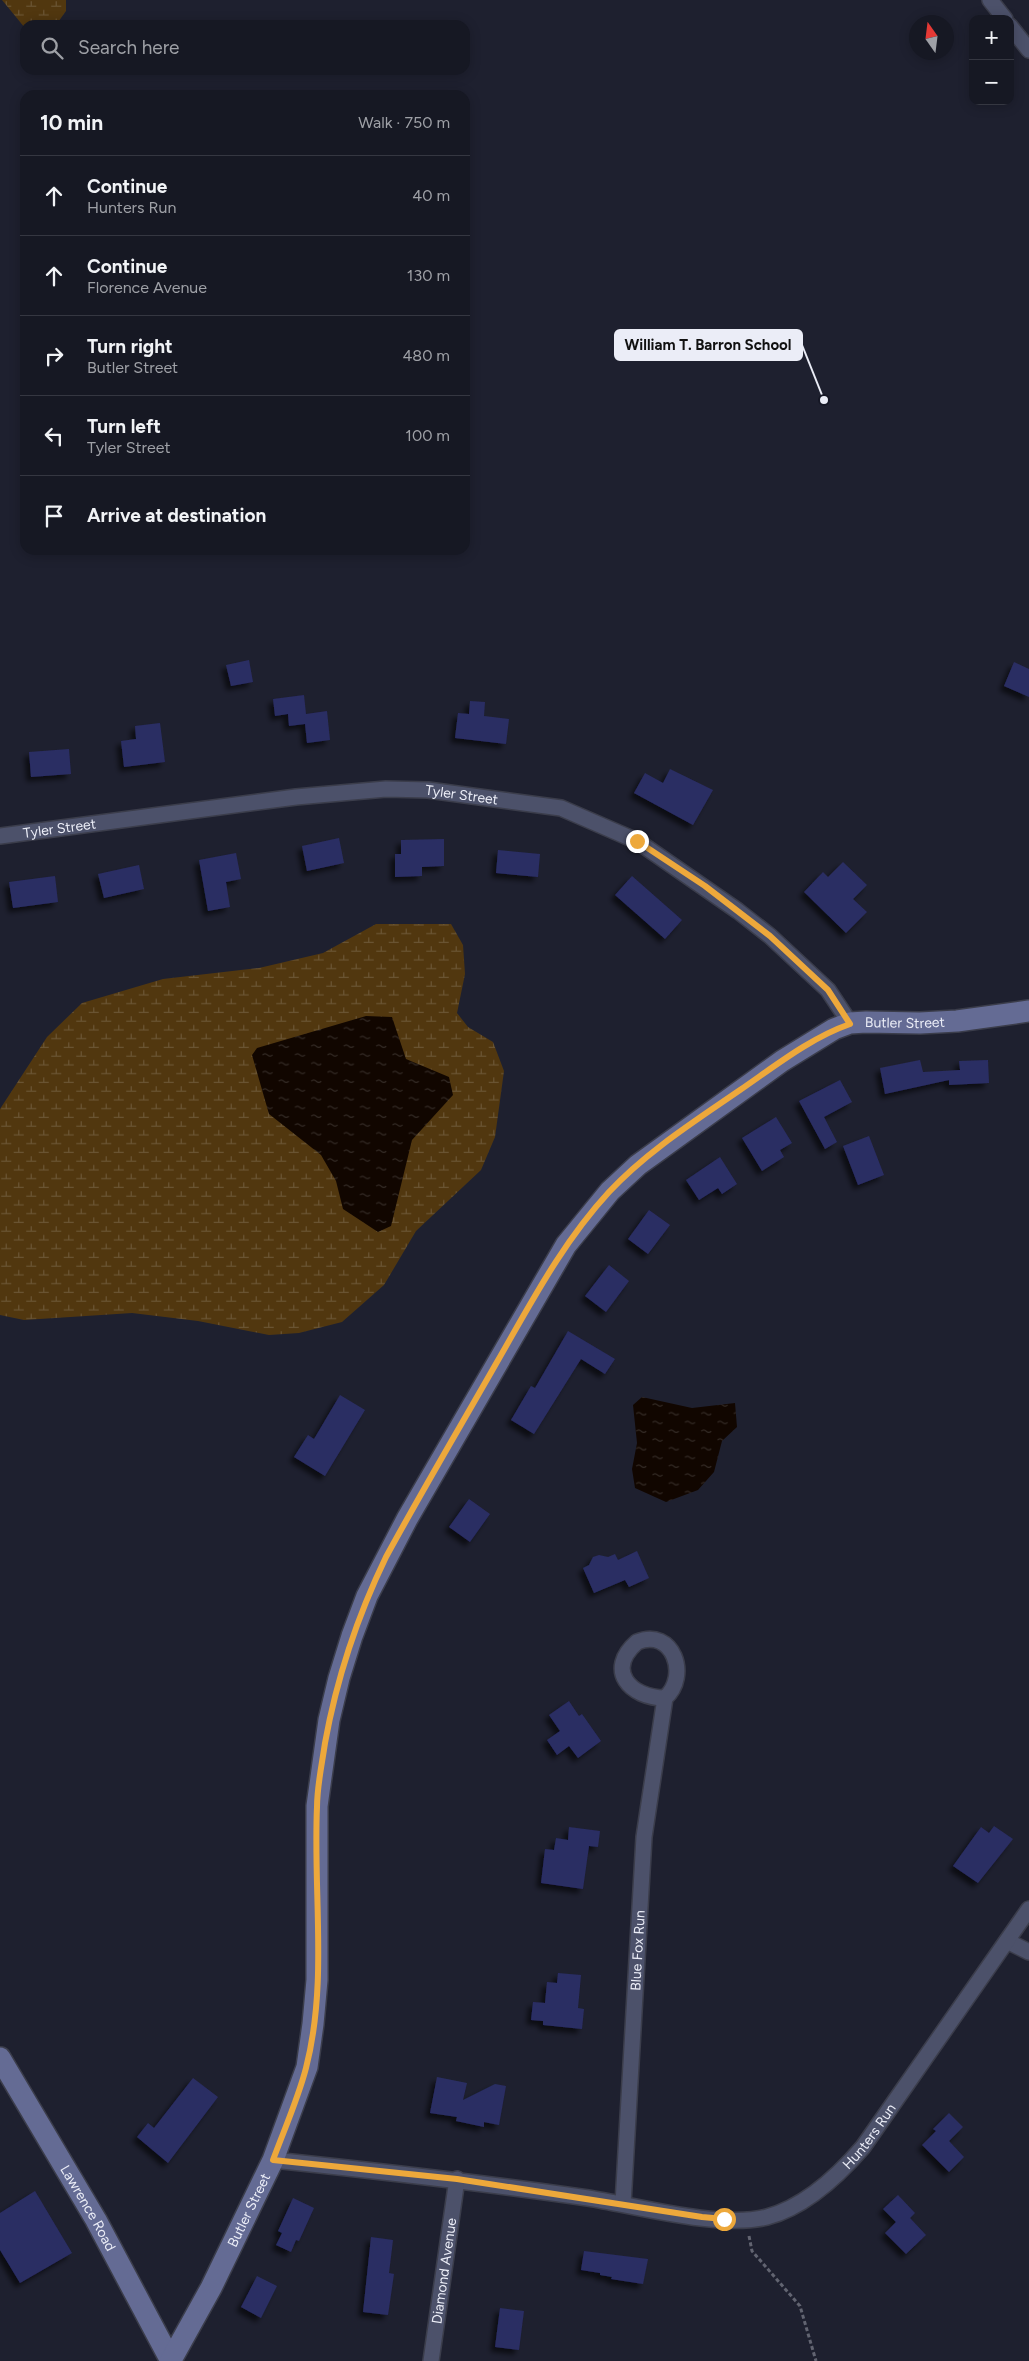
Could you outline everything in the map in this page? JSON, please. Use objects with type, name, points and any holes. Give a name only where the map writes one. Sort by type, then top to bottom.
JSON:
[{"type":"street","points":[[990,0],[1002,15]]},
{"type":"street","points":[[1014,31],[1029,50]]},
{"type":"street","name":"Tyler Street","points":[[0,836],[296,797],[378,790],[428,790],[560,808],[637,841],[732,906],[770,936],[821,984],[834,997],[850,1024]]},
{"type":"street","name":"Butler Street","points":[[171,2361],[211,2288],[273,2160],[306,2067],[314,2024],[318,1945],[316,1806],[330,1720],[339,1678],[352,1636],[367,1596],[386,1557],[542,1283],[585,1219],[610,1191],[638,1165],[681,1132],[782,1061],[834,1029],[850,1024],[956,1021],[1029,1011]]},
{"type":"street","name":"Blue Fox Run","points":[[623,2204],[644,1837],[665,1698]]},
{"type":"street","name":"Hunters Run","points":[[273,2160],[457,2179],[702,2217],[746,2220],[768,2217],[791,2208],[848,2165],[863,2147],[1029,1909]]},
{"type":"street","points":[[1007,1941],[1029,1952]]},
{"type":"street","name":"Lawrence Road","points":[[0,2058],[96,2220],[171,2361]]},
{"type":"street","name":"Diamond Avenue","points":[[431,2361],[457,2179]]},
{"type":"path","points":[[746,2220],[752,2251],[800,2306],[816,2361]]},
{"type":"green space","points":[[2,0],[66,0],[66,11],[60,20],[20,20],[20,22]]},
{"type":"green space","points":[[376,924],[451,924],[463,945],[465,974],[457,1013],[468,1027],[493,1042],[504,1071],[495,1137],[481,1170],[416,1231],[384,1285],[342,1322],[299,1333],[269,1335],[198,1321],[132,1313],[24,1320],[0,1315],[0,1109],[47,1037],[82,1003],[163,979],[259,968],[323,953]]},
{"type":"water","points":[[366,1016],[392,1017],[406,1059],[449,1077],[453,1095],[412,1140],[391,1226],[378,1232],[343,1209],[336,1181],[321,1155],[269,1114],[252,1055],[257,1048]]},
{"type":"water","points":[[642,1397],[692,1408],[735,1403],[737,1427],[722,1441],[714,1472],[698,1490],[666,1502],[635,1488],[632,1469],[637,1443],[633,1405]]},
{"type":"building","points":[[249,660],[253,682],[231,686],[226,665]]},
{"type":"building","points":[[1014,662],[1029,669],[1029,697],[1004,686]]},
{"type":"building","points":[[304,695],[306,714],[327,711],[330,740],[307,743],[305,724],[289,726],[288,714],[275,716],[273,699]]},
{"type":"building","points":[[470,701],[485,702],[484,716],[509,719],[506,744],[455,738],[458,713],[469,714]]},
{"type":"building","points":[[160,723],[165,762],[124,767],[121,741],[136,739],[135,726]]},
{"type":"building","points":[[69,749],[71,774],[31,777],[29,752]]},
{"type":"building","points":[[670,769],[713,790],[693,825],[634,793],[645,773],[663,783]]},
{"type":"building","points":[[339,838],[344,863],[307,871],[302,846]]},
{"type":"building","points":[[444,839],[444,866],[422,867],[422,876],[395,877],[395,854],[401,854],[401,840]]},
{"type":"building","points":[[498,850],[540,854],[538,877],[496,873]]},
{"type":"building","points":[[236,853],[241,879],[226,882],[230,907],[208,911],[199,860]]},
{"type":"building","points":[[843,862],[867,885],[853,899],[867,912],[846,933],[804,892],[823,872],[828,877]]},
{"type":"building","points":[[139,865],[144,889],[104,898],[98,874]]},
{"type":"building","points":[[55,876],[58,902],[13,908],[9,882]]},
{"type":"building","points":[[632,876],[682,920],[665,939],[615,895]]},
{"type":"building","points":[[920,1060],[923,1072],[960,1070],[959,1061],[988,1060],[989,1083],[949,1085],[949,1080],[885,1094],[880,1068]]},
{"type":"building","points":[[840,1080],[852,1102],[824,1117],[837,1142],[825,1149],[799,1101]]},
{"type":"building","points":[[776,1117],[792,1143],[780,1150],[784,1157],[762,1171],[742,1138]]},
{"type":"building","points":[[869,1136],[884,1175],[858,1185],[843,1146]]},
{"type":"building","points":[[720,1157],[737,1184],[722,1194],[718,1188],[699,1200],[686,1180]]},
{"type":"building","points":[[649,1210],[670,1225],[648,1254],[628,1239]]},
{"type":"building","points":[[609,1265],[629,1281],[606,1312],[585,1296]]},
{"type":"building","points":[[568,1331],[615,1359],[605,1374],[581,1359],[534,1434],[511,1420],[531,1386],[535,1388]]},
{"type":"building","points":[[340,1395],[365,1410],[325,1476],[294,1457],[308,1435],[314,1439]]},
{"type":"building","points":[[469,1499],[490,1514],[470,1542],[449,1527]]},
{"type":"building","points":[[637,1551],[649,1578],[629,1587],[625,1580],[594,1593],[583,1568],[589,1565],[593,1557],[599,1555],[608,1557],[615,1554],[618,1560]]},
{"type":"building","points":[[569,1701],[579,1716],[582,1714],[601,1741],[578,1758],[569,1746],[557,1755],[547,1740],[560,1731],[549,1715]]},
{"type":"building","points":[[994,1826],[1013,1839],[978,1883],[953,1866],[981,1827],[989,1833]]},
{"type":"building","points":[[569,1827],[600,1831],[598,1847],[589,1846],[583,1889],[541,1883],[545,1849],[554,1850],[556,1838],[568,1840]]},
{"type":"building","points":[[558,1973],[581,1975],[578,2008],[584,2009],[582,2029],[543,2025],[543,2021],[531,2020],[533,2002],[545,2003],[547,1982],[557,1983]]},
{"type":"building","points":[[437,2077],[467,2083],[463,2100],[495,2084],[506,2086],[499,2125],[484,2122],[484,2127],[456,2121],[457,2117],[430,2113]]},
{"type":"building","points":[[193,2078],[218,2097],[168,2163],[137,2137],[148,2123],[154,2128]]},
{"type":"building","points":[[949,2113],[963,2127],[949,2141],[964,2157],[949,2172],[922,2145],[936,2131],[933,2129]]},
{"type":"building","points":[[35,2191],[72,2253],[20,2283],[0,2250],[0,2213]]},
{"type":"building","points":[[898,2195],[915,2213],[910,2218],[926,2235],[906,2254],[885,2233],[896,2222],[883,2209]]},
{"type":"building","points":[[293,2198],[314,2208],[299,2241],[296,2240],[291,2252],[276,2245],[282,2233],[278,2231]]},
{"type":"building","points":[[371,2237],[393,2240],[389,2273],[394,2274],[388,2315],[363,2312]]},
{"type":"building","points":[[584,2251],[648,2259],[643,2284],[611,2279],[612,2277],[600,2275],[600,2273],[581,2270]]},
{"type":"building","points":[[257,2276],[277,2286],[261,2318],[241,2307]]},
{"type":"building","points":[[500,2308],[524,2311],[519,2350],[495,2347]]},
{"type":"place","name":"William T. Barron School","points":[[824,400]]},
{"type":"route","points":[[637,841],[705,886],[770,936],[828,990],[850,1024],[834,1029],[782,1061],[681,1132],[638,1165],[610,1191],[585,1219],[542,1283],[386,1557],[367,1596],[352,1636],[339,1678],[322,1762],[316,1806],[318,1936],[314,2024],[306,2067],[273,2160],[457,2179],[679,2214],[724,2219]]}]
